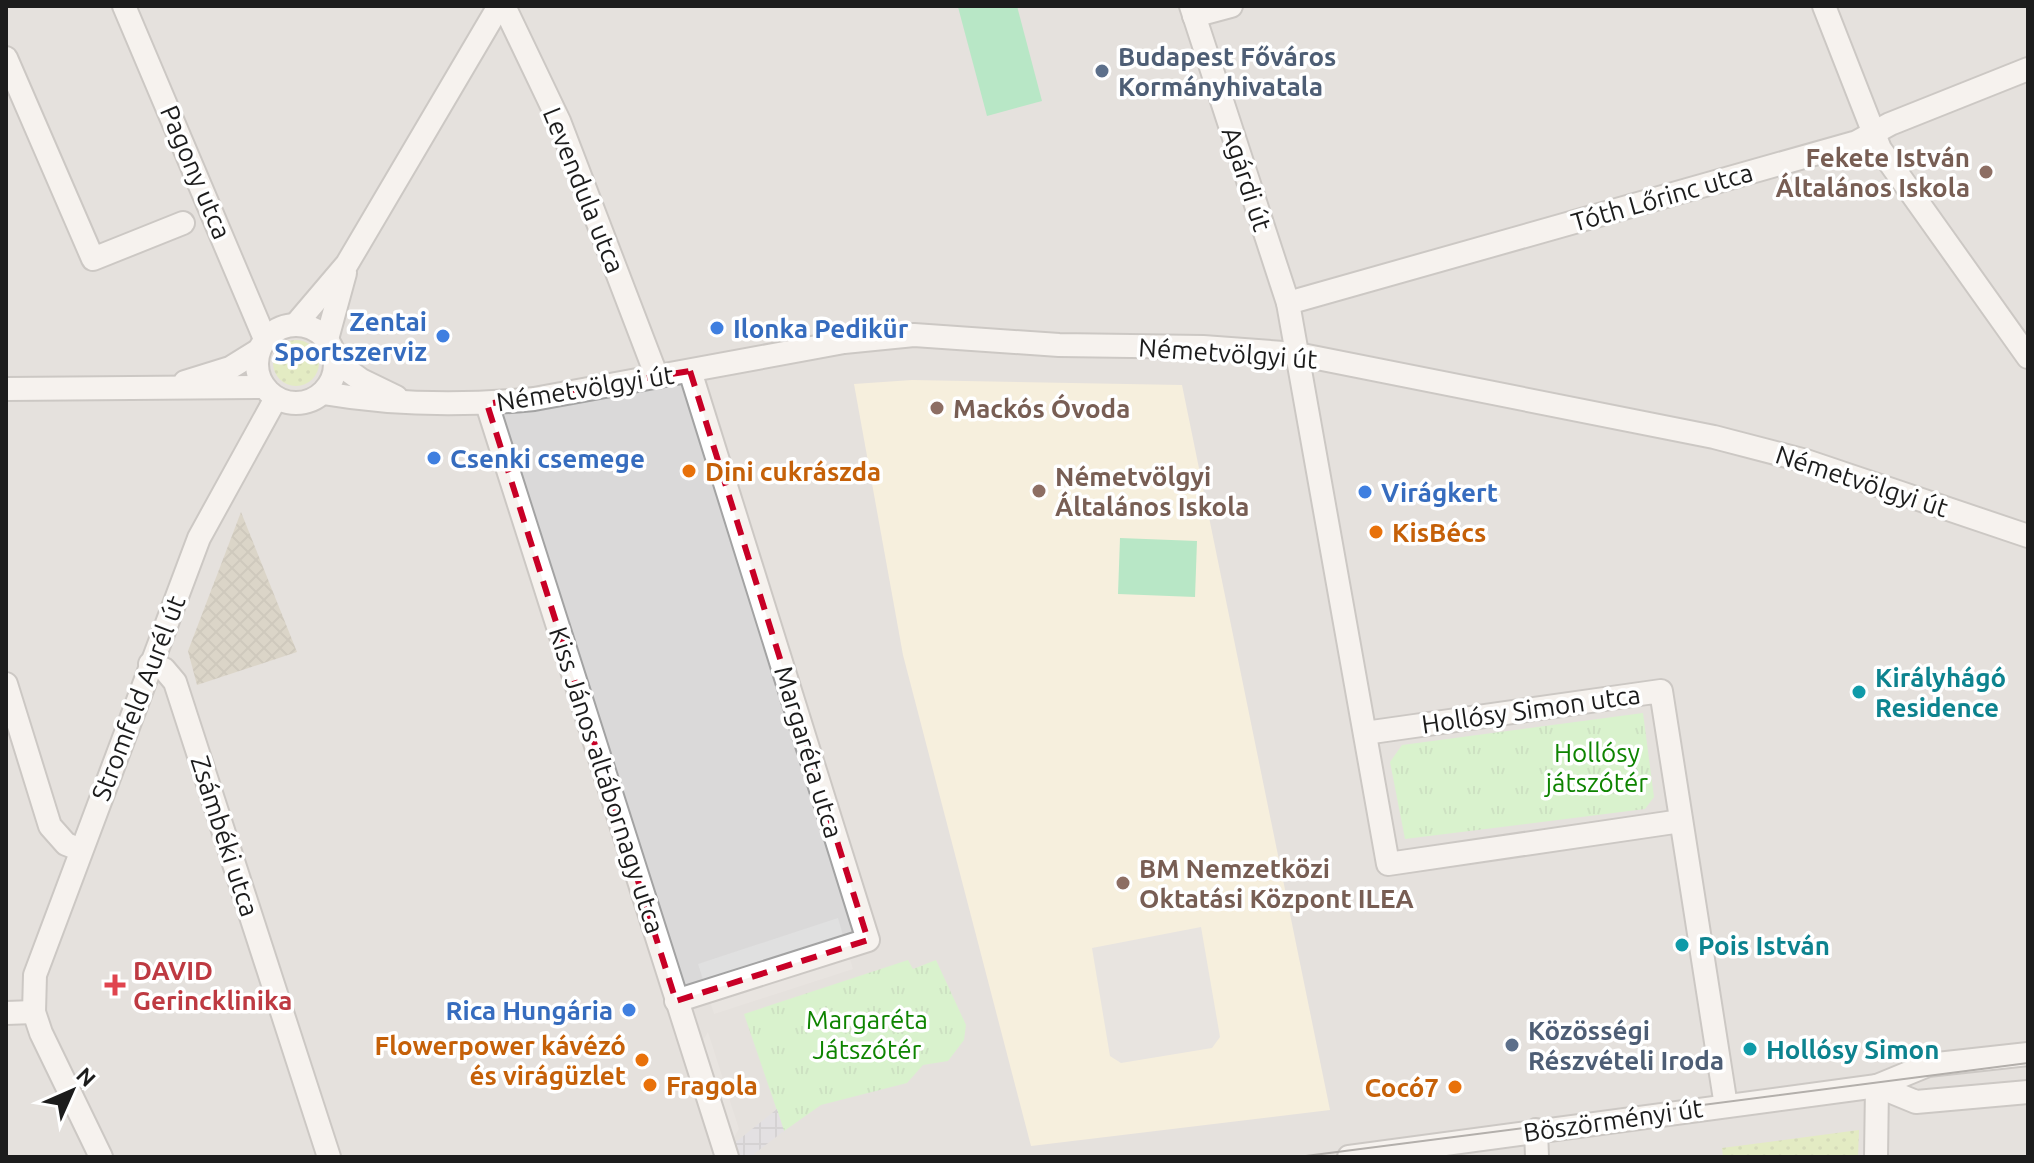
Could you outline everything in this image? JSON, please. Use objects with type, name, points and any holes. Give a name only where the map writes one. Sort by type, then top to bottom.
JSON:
[{"type":"street","name":"Pagony utca","points":[[124,6],[262,344]]},
{"type":"street","points":[[296,324],[347,264],[501,6]]},
{"type":"street","name":"Levendula utca","points":[[501,6],[559,121],[657,377]]},
{"type":"street","points":[[1192,11],[1231,6]]},
{"type":"street","points":[[1824,6],[1885,158],[2028,357]]},
{"type":"street","name":"Agárdi út","points":[[1192,11],[1288,303],[1297,354]]},
{"type":"street","points":[[6,58],[93,259],[183,223]]},
{"type":"street","name":"Tóth Lőrinc utca","points":[[1288,303],[1857,142],[2028,69]]},
{"type":"street","points":[[9,382],[270,392],[300,403],[323,393],[335,373],[335,361],[327,339],[347,264]]},
{"type":"street","points":[[168,386],[230,368],[284,326],[307,326],[327,339]]},
{"type":"street","name":"Németvölgyi út","points":[[323,393],[382,402],[487,404],[657,377],[844,342],[914,335],[1059,345],[1203,347],[1297,354],[1729,441],[1806,461],[2028,536]]},
{"type":"street","points":[[262,344],[257,365],[270,392]]},
{"type":"street","points":[[1297,354],[1388,864],[1681,821]]},
{"type":"street","name":"Németvölgyi út","points":[[335,361],[361,380],[412,403]]},
{"type":"street","name":"Margaréta utca","points":[[676,1001],[868,940],[690,371]]},
{"type":"street","name":"Stromfeld Aurél út","points":[[34,1012],[35,975],[150,664],[199,538],[270,392]]},
{"type":"street","name":"Kiss János altábornagy utca","points":[[487,404],[727,1157]]},
{"type":"street","name":"Zsámbéki utca","points":[[150,664],[164,669],[175,682],[329,1157]]},
{"type":"street","points":[[6,684],[50,826],[66,844],[81,850]]},
{"type":"street","name":"Hollósy Simon utca","points":[[1365,733],[1661,691],[1726,1106]]},
{"type":"street","points":[[6,1013],[34,1012],[56,1067],[101,1157]]},
{"type":"street","name":"Böszörményi út","points":[[1349,1157],[1877,1086],[1928,1065],[2028,1054]]},
{"type":"street","points":[[1876,1157],[1877,1086]]},
{"type":"street","name":"Böszörményi út","points":[[1877,1086],[1916,1102],[2028,1092]]},
{"type":"street","points":[[1536,1130],[1537,1157]]},
{"type":"highlighted area","points":[[690,371],[868,940],[676,1001],[487,404]]},
{"type":"shaded area","points":[[6,6],[2028,6],[2028,1157],[6,1157]]},
{"type":"shaded area","name":"BM Nemzetközi Oktatási Központ ILEA","points":[[912,380],[1182,385],[1330,1110],[1031,1146],[903,655],[854,384]]},
{"type":"shaded area","points":[[241,512],[297,652],[197,685],[188,651]]},
{"type":"shaded area","points":[[838,918],[853,969],[714,1014],[698,964]]},
{"type":"shaded area","points":[[1201,927],[1220,1037],[1212,1048],[1121,1063],[1110,1056],[1092,948]]},
{"type":"shaded area","points":[[708,1032],[739,1129],[725,1152],[694,1055]]},
{"type":"shaded area","points":[[777,1109],[784,1131],[754,1157],[717,1157]]},
{"type":"green space","points":[[1017,6],[1042,101],[987,116],[958,7]]},
{"type":"green space","points":[[296,340],[313,346],[319,363],[313,380],[296,386],[279,380],[273,363],[279,346]]},
{"type":"green space","points":[[1120,538],[1197,541],[1195,597],[1118,594]]},
{"type":"green space","name":"Hollósy játszótér","points":[[1643,713],[1654,797],[1645,809],[1405,839],[1390,762],[1402,745]]},
{"type":"green space","name":"Margaréta Játszótér","points":[[908,960],[913,969],[936,960],[966,1025],[964,1040],[948,1061],[923,1065],[907,1083],[821,1105],[784,1131],[744,1014]]},
{"type":"green space","points":[[1859,1130],[1858,1157],[1723,1157],[1722,1148]]},
{"type":"tram line","points":[[1298,1157],[2028,1063]]},
{"type":"place","name":"Budapest Főváros Kormányhivatala","points":[[1102,71]]},
{"type":"place","name":"Fekete István Általános Iskola","points":[[1986,172]]},
{"type":"place","name":"Ilonka Pedikür","points":[[717,328]]},
{"type":"place","name":"Zentai Sportszerviz","points":[[443,336]]},
{"type":"place","name":"Mackós Óvoda","points":[[937,408]]},
{"type":"place","name":"Csenki csemege","points":[[434,458]]},
{"type":"place","name":"Dini cukrászda","points":[[689,471]]},
{"type":"place","name":"Németvölgyi Általános Iskola","points":[[1039,491]]},
{"type":"place","name":"Virágkert","points":[[1365,492]]},
{"type":"place","name":"KisBécs","points":[[1376,532]]},
{"type":"place","name":"Királyhágó Residence","points":[[1859,692]]},
{"type":"place","name":"BM Nemzetközi Oktatási Központ ILEA","points":[[1123,883]]},
{"type":"place","name":"Pois István","points":[[1682,945]]},
{"type":"place","name":"DAVID Gerincklinika","points":[[115,985]]},
{"type":"place","name":"Rica Hungária","points":[[629,1010]]},
{"type":"place","name":"Közösségi Részvételi Iroda","points":[[1512,1045]]},
{"type":"place","name":"Hollósy Simon","points":[[1750,1049]]},
{"type":"place","name":"Flowerpower kávézó és virágüzlet","points":[[642,1060]]},
{"type":"place","name":"Fragola","points":[[650,1085]]},
{"type":"place","name":"Cocó7","points":[[1455,1087]]}]
